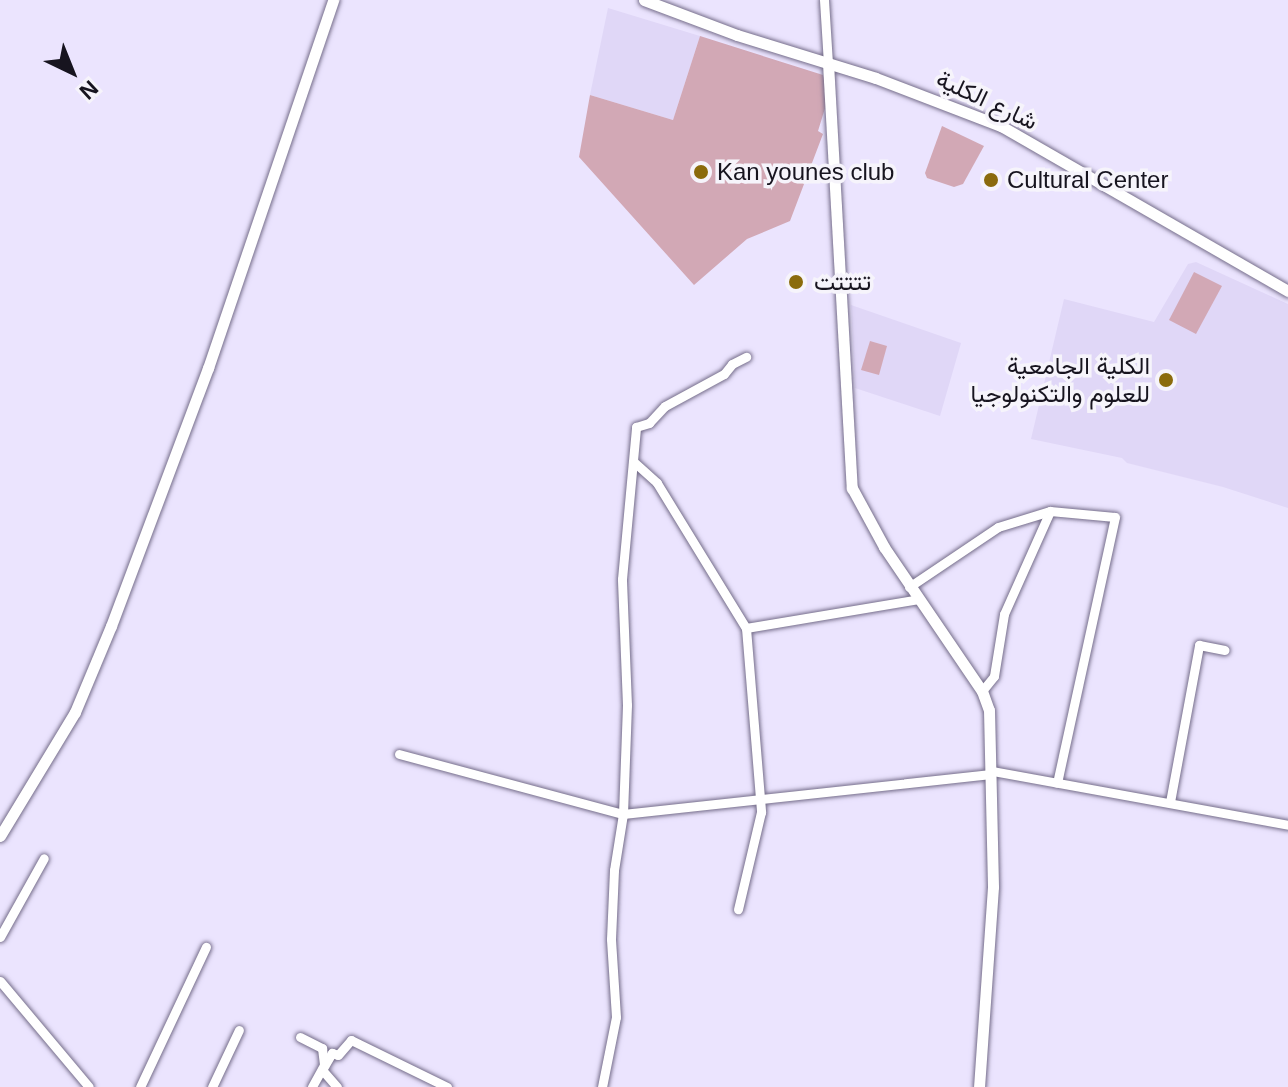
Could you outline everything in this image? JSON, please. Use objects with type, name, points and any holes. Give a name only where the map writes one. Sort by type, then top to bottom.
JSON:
[{"type":"street","points":[[0,836],[75,712],[111,626],[208,368],[333,0]]},
{"type":"street","name":"شارع الكلية","points":[[644,0],[737,35],[913,91],[1001,126],[1288,291]]},
{"type":"street","points":[[824,0],[852,488],[909,587],[982,691],[989,710],[993,887],[979,1087]]},
{"type":"street","points":[[602,1087],[616,1017],[611,939],[614,870],[623,814],[627,705],[622,579],[636,427],[649,423],[665,406],[724,374],[732,364],[746,357]]},
{"type":"street","points":[[634,462],[657,483],[746,628],[761,798],[758,833],[738,909]]},
{"type":"street","points":[[909,587],[998,527],[1050,511],[1115,517],[1057,783]]},
{"type":"street","points":[[982,691],[994,676],[1004,614],[1050,511]]},
{"type":"street","points":[[746,628],[919,599]]},
{"type":"street","points":[[1170,802],[1199,645],[1225,650]]},
{"type":"street","points":[[399,754],[623,814],[992,772],[1288,825]]},
{"type":"street","points":[[0,937],[44,858]]},
{"type":"street","points":[[140,1087],[206,947]]},
{"type":"street","points":[[0,981],[89,1087]]},
{"type":"street","points":[[212,1087],[239,1030]]},
{"type":"street","points":[[300,1037],[322,1048],[324,1065],[312,1087]]},
{"type":"street","points":[[336,1087],[322,1070],[332,1053],[338,1055],[351,1040],[447,1087]]},
{"type":"shaded area","points":[[608,8],[700,36],[673,120],[590,95]]},
{"type":"shaded area","name":"Kan younes club","points":[[700,36],[823,75],[830,92],[818,131],[823,134],[790,221],[747,239],[694,285],[579,157],[590,95],[673,120]]},
{"type":"shaded area","points":[[942,126],[984,146],[963,184],[954,187],[927,178],[925,173]]},
{"type":"shaded area","name":"الكلية الجامعية للعلوم والتكنولوجيا","points":[[1196,262],[1288,304],[1288,508],[1223,487],[1127,463],[1122,458],[1031,439],[1064,299],[1154,322],[1188,264]]},
{"type":"shaded area","points":[[1194,272],[1222,286],[1196,334],[1169,320]]},
{"type":"shaded area","points":[[851,305],[961,343],[940,416],[855,388]]},
{"type":"shaded area","points":[[870,341],[887,346],[879,375],[861,370]]},
{"type":"place","name":"Kan younes club","points":[[701,172]]},
{"type":"place","name":"Cultural Center","points":[[991,180]]},
{"type":"place","name":"تتتتت","points":[[796,282]]},
{"type":"place","name":"الكلية الجامعية للعلوم والتكنولوجيا","points":[[1166,380]]}]
